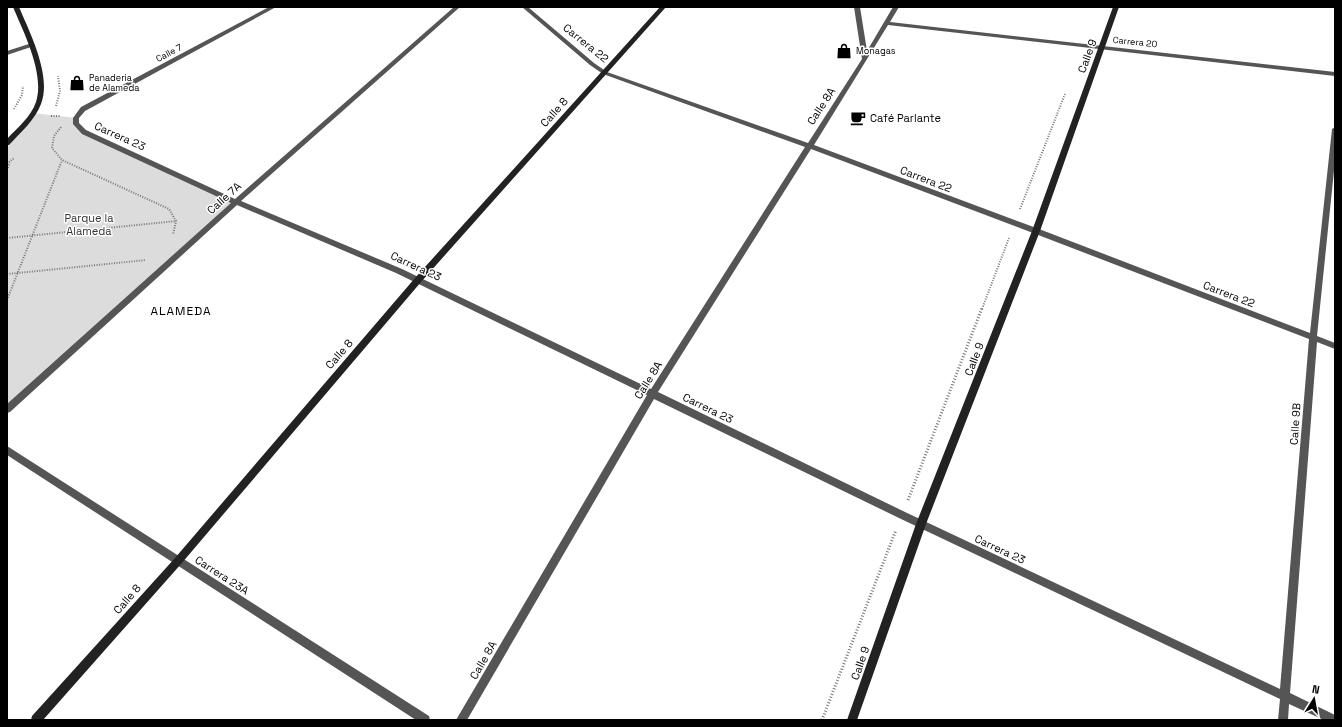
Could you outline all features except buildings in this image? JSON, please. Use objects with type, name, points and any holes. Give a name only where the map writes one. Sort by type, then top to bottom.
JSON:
[{"type":"main road","points":[[7,143],[33,114],[39,102],[43,86],[32,45],[16,7]]},
{"type":"main road","name":"Calle 8","points":[[36,720],[178,561],[418,280],[663,7]]},
{"type":"main road","name":"Calle 9","points":[[852,720],[921,524],[1036,231],[1116,7]]},
{"type":"street","name":"Calle 7","points":[[76,118],[83,109],[273,7]]},
{"type":"street","name":"Calle 7A","points":[[7,409],[236,202],[457,7]]},
{"type":"street","name":"Carrera 22","points":[[526,7],[592,64],[605,73],[809,146],[1015,223],[1335,346]]},
{"type":"street","points":[[858,7],[865,59]]},
{"type":"street","name":"Calle 8A","points":[[461,720],[652,394],[865,59],[896,7]]},
{"type":"street","name":"Carrera 20","points":[[886,23],[1335,74]]},
{"type":"street","points":[[7,53],[32,45]]},
{"type":"street","name":"Carrera 23","points":[[76,118],[76,124],[84,132],[236,202],[418,280],[902,515],[1335,720]]},
{"type":"street","name":"Calle 9B","points":[[1283,720],[1313,338],[1335,129]]},
{"type":"street","name":"Carrera 23A","points":[[7,450],[425,720]]},
{"type":"path","points":[[13,112],[22,95],[23,83]]},
{"type":"path","points":[[822,720],[1067,90]]},
{"type":"path","points":[[64,123],[54,136],[52,148],[62,160],[169,208],[176,221],[174,234],[170,239]]},
{"type":"path","points":[[7,300],[62,160]]},
{"type":"path","points":[[7,170],[11,161]]},
{"type":"path","points":[[7,238],[176,221]]},
{"type":"path","points":[[7,274],[151,259],[145,264]]},
{"type":"green space","name":"Parque la Alameda","points":[[33,113],[76,118],[84,132],[236,202],[7,409],[7,143]]},
{"type":"place","name":"Monagas","points":[[844,51]]},
{"type":"place","name":"Panaderia de Alameda","points":[[77,83]]},
{"type":"place","name":"Café Parlante","points":[[858,118]]},
{"type":"district","name":"ALAMEDA","points":[[181,311]]}]
